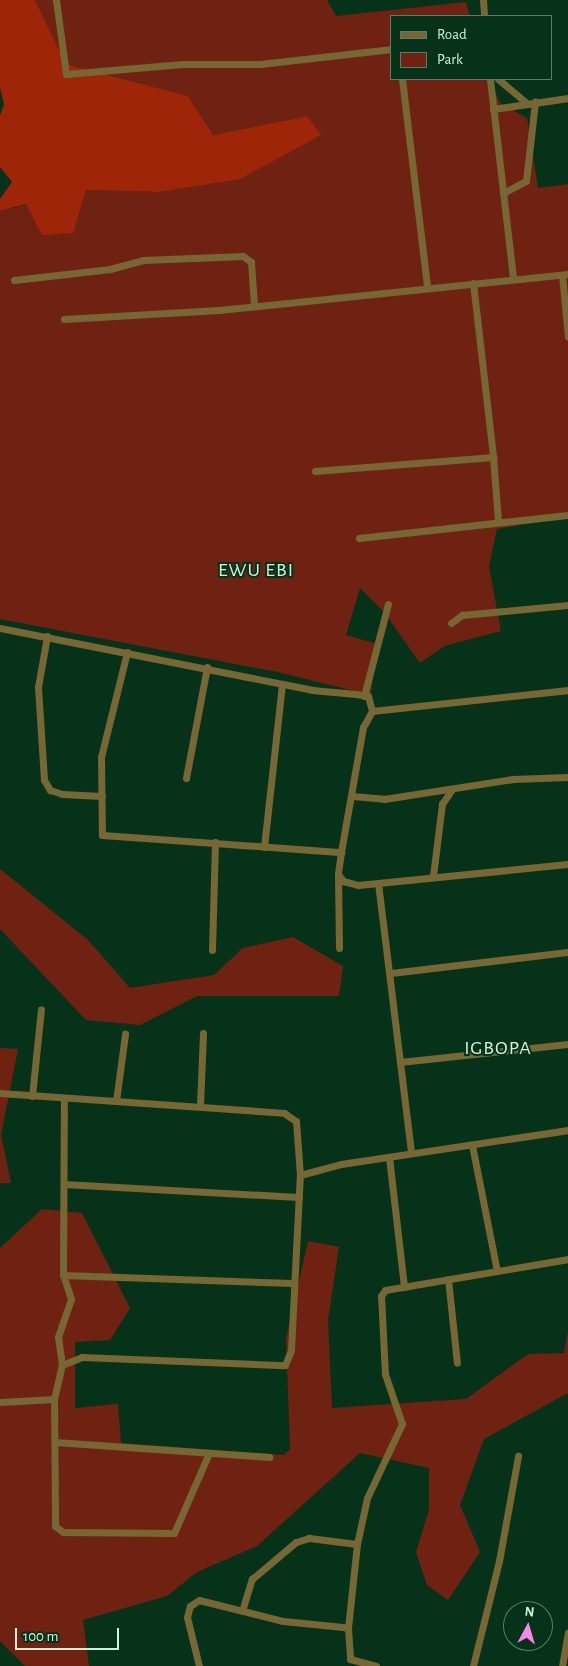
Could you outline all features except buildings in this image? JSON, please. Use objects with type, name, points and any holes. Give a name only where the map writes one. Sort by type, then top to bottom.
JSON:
[{"type":"street","points":[[56,0],[66,74],[183,64],[260,64],[390,49]]},
{"type":"street","points":[[483,0],[484,15]]},
{"type":"street","points":[[402,80],[427,286]]},
{"type":"street","points":[[490,80],[513,278]]},
{"type":"street","points":[[499,80],[532,103]]},
{"type":"street","points":[[493,109],[568,98]]},
{"type":"street","points":[[503,193],[526,181],[532,103]]},
{"type":"street","points":[[14,280],[110,269],[143,260],[244,256],[252,262],[254,305]]},
{"type":"street","points":[[64,319],[254,305],[427,286],[565,275],[568,338]]},
{"type":"street","points":[[473,283],[493,457],[498,520]]},
{"type":"street","points":[[315,472],[493,457]]},
{"type":"street","points":[[359,538],[498,520],[568,515]]},
{"type":"street","points":[[364,696],[388,604]]},
{"type":"street","points":[[451,623],[462,615],[568,605]]},
{"type":"street","points":[[0,628],[282,684],[364,696],[371,700],[372,711],[363,727],[338,874],[339,948]]},
{"type":"street","points":[[47,636],[38,686],[44,780],[50,790],[62,794],[102,796]]},
{"type":"street","points":[[127,652],[101,756],[102,835],[341,852]]},
{"type":"street","points":[[186,778],[207,668]]},
{"type":"street","points":[[264,847],[282,684]]},
{"type":"street","points":[[372,711],[568,690]]},
{"type":"street","points":[[352,796],[384,799],[568,776]]},
{"type":"street","points":[[433,876],[442,804],[452,789]]},
{"type":"street","points":[[212,950],[215,842]]},
{"type":"street","points":[[338,874],[349,883],[378,883],[568,864]]},
{"type":"street","points":[[378,883],[391,973],[411,1153]]},
{"type":"street","points":[[391,973],[568,952]]},
{"type":"street","points":[[32,1096],[41,1009]]},
{"type":"street","points":[[200,1105],[203,1033]]},
{"type":"street","points":[[116,1101],[125,1034]]},
{"type":"street","points":[[400,1062],[568,1044]]},
{"type":"street","points":[[0,1093],[200,1105],[290,1114],[296,1121],[300,1175],[291,1350],[285,1365],[82,1358],[62,1366]]},
{"type":"street","points":[[64,1098],[62,1275],[71,1299],[58,1337],[62,1366],[54,1399],[55,1526],[63,1532],[174,1533],[209,1453]]},
{"type":"street","points":[[300,1175],[411,1153],[568,1130]]},
{"type":"street","points":[[472,1145],[497,1271]]},
{"type":"street","points":[[390,1157],[404,1287]]},
{"type":"street","points":[[64,1184],[299,1197]]},
{"type":"street","points":[[376,1666],[350,1658],[348,1628],[357,1544],[368,1498],[402,1424],[385,1374],[378,1303],[385,1290],[568,1260]]},
{"type":"street","points":[[62,1275],[293,1283]]},
{"type":"street","points":[[448,1279],[457,1363]]},
{"type":"street","points":[[0,1402],[54,1399]]},
{"type":"street","points":[[55,1442],[269,1457]]},
{"type":"street","points":[[473,1666],[499,1562],[518,1456]]},
{"type":"street","points":[[242,1611],[252,1579],[296,1542],[309,1538],[357,1544]]},
{"type":"street","points":[[198,1666],[188,1633],[193,1602],[348,1628]]},
{"type":"street","points":[[562,1666],[568,1633]]},
{"type":"green space","points":[[35,0],[327,0],[336,16],[466,2],[470,15],[390,15],[390,80],[490,80],[500,103],[527,118],[538,188],[568,184],[568,517],[497,529],[489,566],[501,631],[444,646],[420,663],[384,612],[360,588],[346,635],[377,644],[371,695],[277,672],[0,619],[0,211],[86,190],[159,192],[307,116],[213,135],[188,96],[66,64]]},
{"type":"green space","points":[[0,869],[88,940],[130,988],[214,975],[243,948],[293,937],[343,966],[339,996],[197,996],[140,1025],[86,1020],[0,929]]},
{"type":"green space","points":[[0,1048],[18,1049],[1,1135],[11,1183],[0,1183]]},
{"type":"green space","points":[[42,1209],[82,1213],[130,1308],[110,1340],[75,1342],[75,1408],[118,1404],[121,1443],[284,1455],[290,1449],[286,1338],[308,1241],[339,1247],[328,1320],[332,1408],[466,1399],[528,1354],[564,1353],[568,1331],[568,1393],[484,1439],[460,1505],[480,1552],[448,1600],[427,1585],[416,1552],[429,1510],[429,1468],[360,1453],[257,1546],[197,1572],[167,1596],[83,1620],[89,1666],[25,1666],[0,1641],[0,1248]]},
{"type":"shaded area","points":[[0,0],[35,0],[66,64],[188,96],[213,135],[307,116],[321,135],[240,179],[159,192],[86,190],[73,233],[42,235],[26,204],[0,211],[0,199],[12,182],[0,167],[0,115],[4,105],[0,87]]},
{"type":"district","name":"EWU EBI","points":[[256,570]]},
{"type":"district","name":"IGBOPA","points":[[498,1048]]}]
